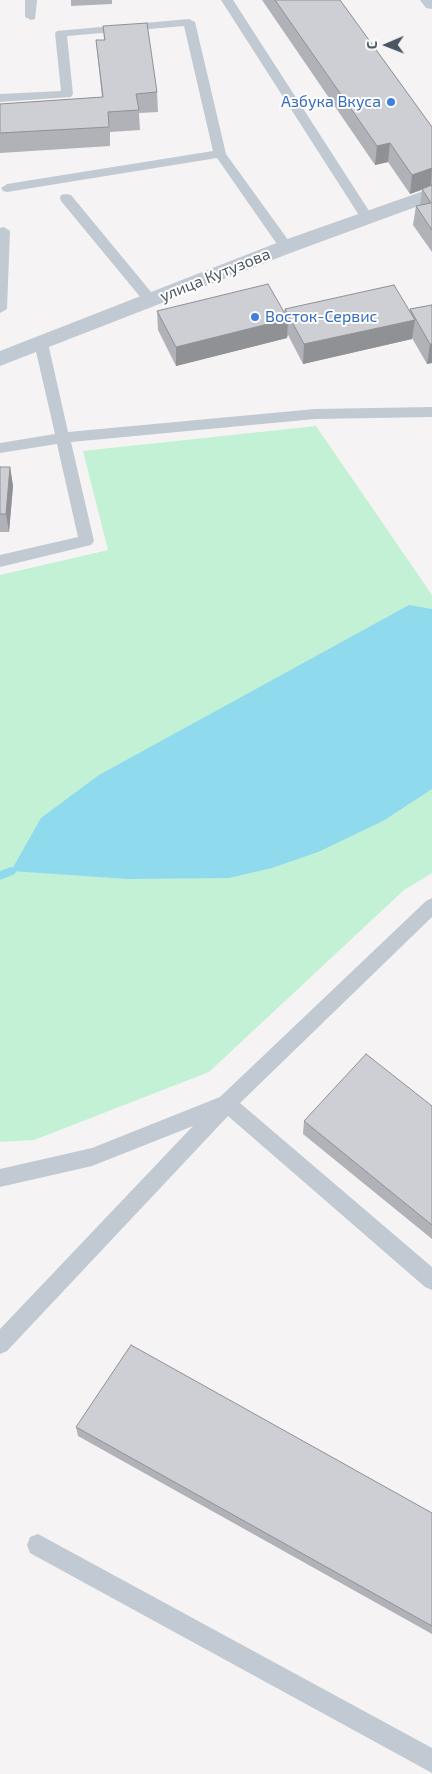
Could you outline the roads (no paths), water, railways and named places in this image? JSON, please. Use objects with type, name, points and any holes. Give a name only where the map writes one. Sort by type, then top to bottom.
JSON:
[{"type":"main road","points":[[429,0],[432,4]]},
{"type":"street","name":"улица Кутузова","points":[[0,360],[286,247],[432,194]]},
{"type":"lane","points":[[31,0],[31,17]]},
{"type":"lane","points":[[227,0],[367,217]]},
{"type":"lane","points":[[0,98],[67,94],[60,33],[190,22],[220,154],[286,247]]},
{"type":"lane","points":[[7,188],[220,154]]},
{"type":"lane","points":[[66,198],[151,301]]},
{"type":"lane","points":[[0,309],[4,231]]},
{"type":"lane","points":[[0,561],[86,541],[41,343]]},
{"type":"lane","points":[[0,448],[62,438],[315,414],[432,412]]},
{"type":"lane","points":[[0,1344],[227,1103],[432,906]]},
{"type":"lane","points":[[0,1178],[92,1157],[227,1103]]},
{"type":"lane","points":[[227,1103],[432,1280]]},
{"type":"lane","points":[[38,1545],[432,1761]]},
{"type":"water","points":[[409,605],[432,609],[432,789],[383,821],[318,852],[272,868],[229,878],[128,879],[11,871],[41,818],[99,775]]},
{"type":"waterway","points":[[0,876],[11,871]]},
{"type":"place","name":"Азбука Вкуса","points":[[391,102]]},
{"type":"place","name":"Восток-Сервис","points":[[255,317]]}]
